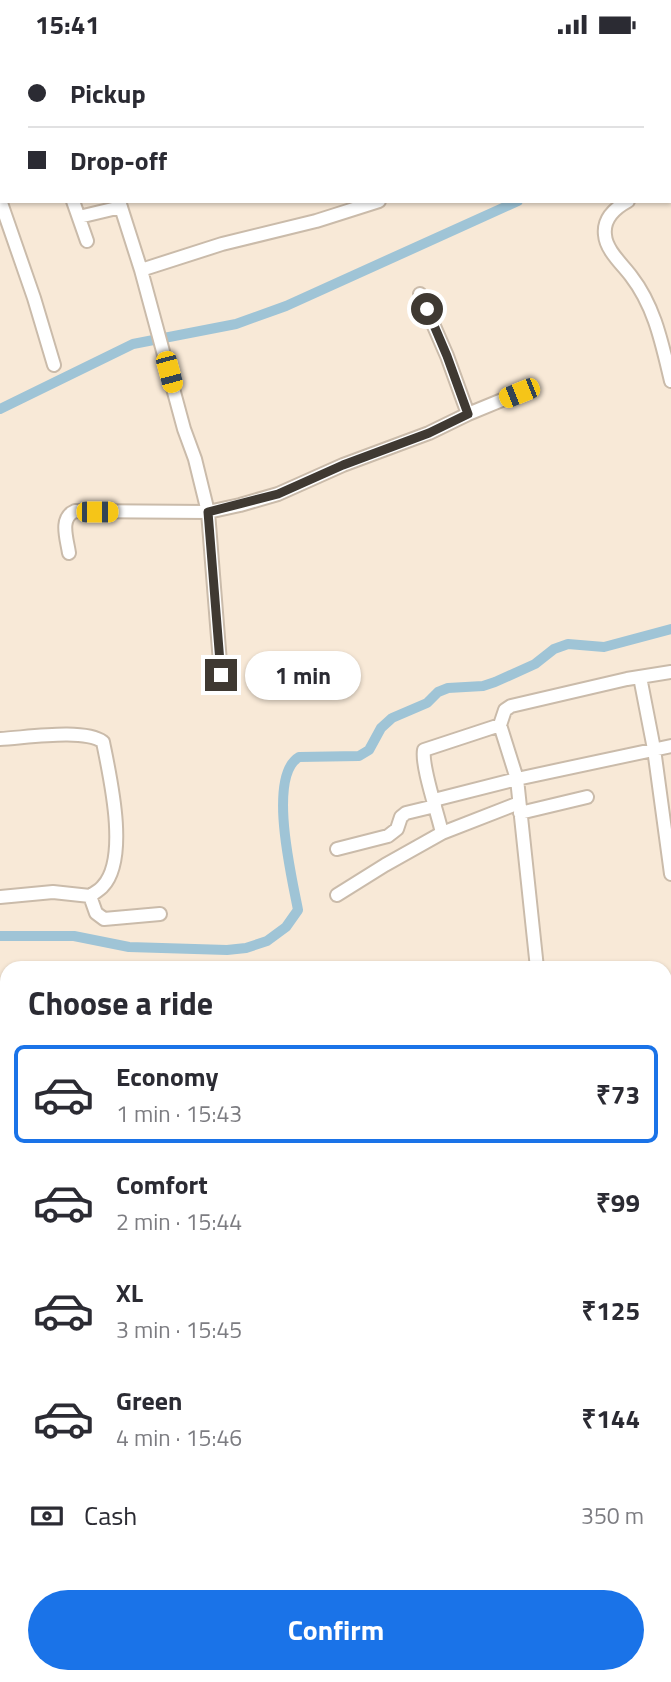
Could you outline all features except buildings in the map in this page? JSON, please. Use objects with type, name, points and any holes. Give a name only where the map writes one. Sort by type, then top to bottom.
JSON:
[{"type":"street","points":[[1,203],[54,365]]},
{"type":"street","points":[[74,203],[88,241]]},
{"type":"street","points":[[141,270],[222,244],[316,221],[373,203]]},
{"type":"street","points":[[625,203],[611,215],[605,235],[615,255],[645,295],[659,332],[671,381]]},
{"type":"street","points":[[79,217],[120,204],[141,270],[208,512],[221,675]]},
{"type":"street","points":[[420,294],[468,414]]},
{"type":"street","points":[[69,553],[65,519],[68,514],[208,512],[278,494],[343,465],[429,433],[519,393]]},
{"type":"street","points":[[536,961],[517,779],[500,725],[502,714],[511,706],[671,672]]},
{"type":"street","points":[[639,677],[654,750],[671,874]]},
{"type":"street","points":[[443,833],[423,758],[424,750],[500,725]]},
{"type":"street","points":[[0,739],[78,735],[97,738],[103,742],[117,840],[112,870],[103,886],[90,896],[53,892],[0,897]]},
{"type":"street","points":[[337,849],[388,836],[397,829],[401,817],[406,813],[435,803],[517,779],[671,746]]},
{"type":"street","points":[[337,895],[443,833],[520,808],[587,797]]},
{"type":"street","points":[[90,896],[96,913],[104,919],[160,914]]},
{"type":"waterway","points":[[0,409],[133,344],[236,324],[286,306],[514,203]]},
{"type":"waterway","points":[[0,936],[74,936],[129,947],[227,950],[246,948],[267,941],[286,927],[298,910],[287,853],[283,805],[284,784],[290,768],[299,757],[359,756],[369,750],[381,728],[392,718],[427,703],[438,692],[448,688],[483,686],[495,682],[535,664],[554,649],[568,644],[604,647],[671,629]]},
{"type":"route","points":[[221,675],[208,512],[278,494],[343,465],[429,433],[468,414],[427,309]]}]
